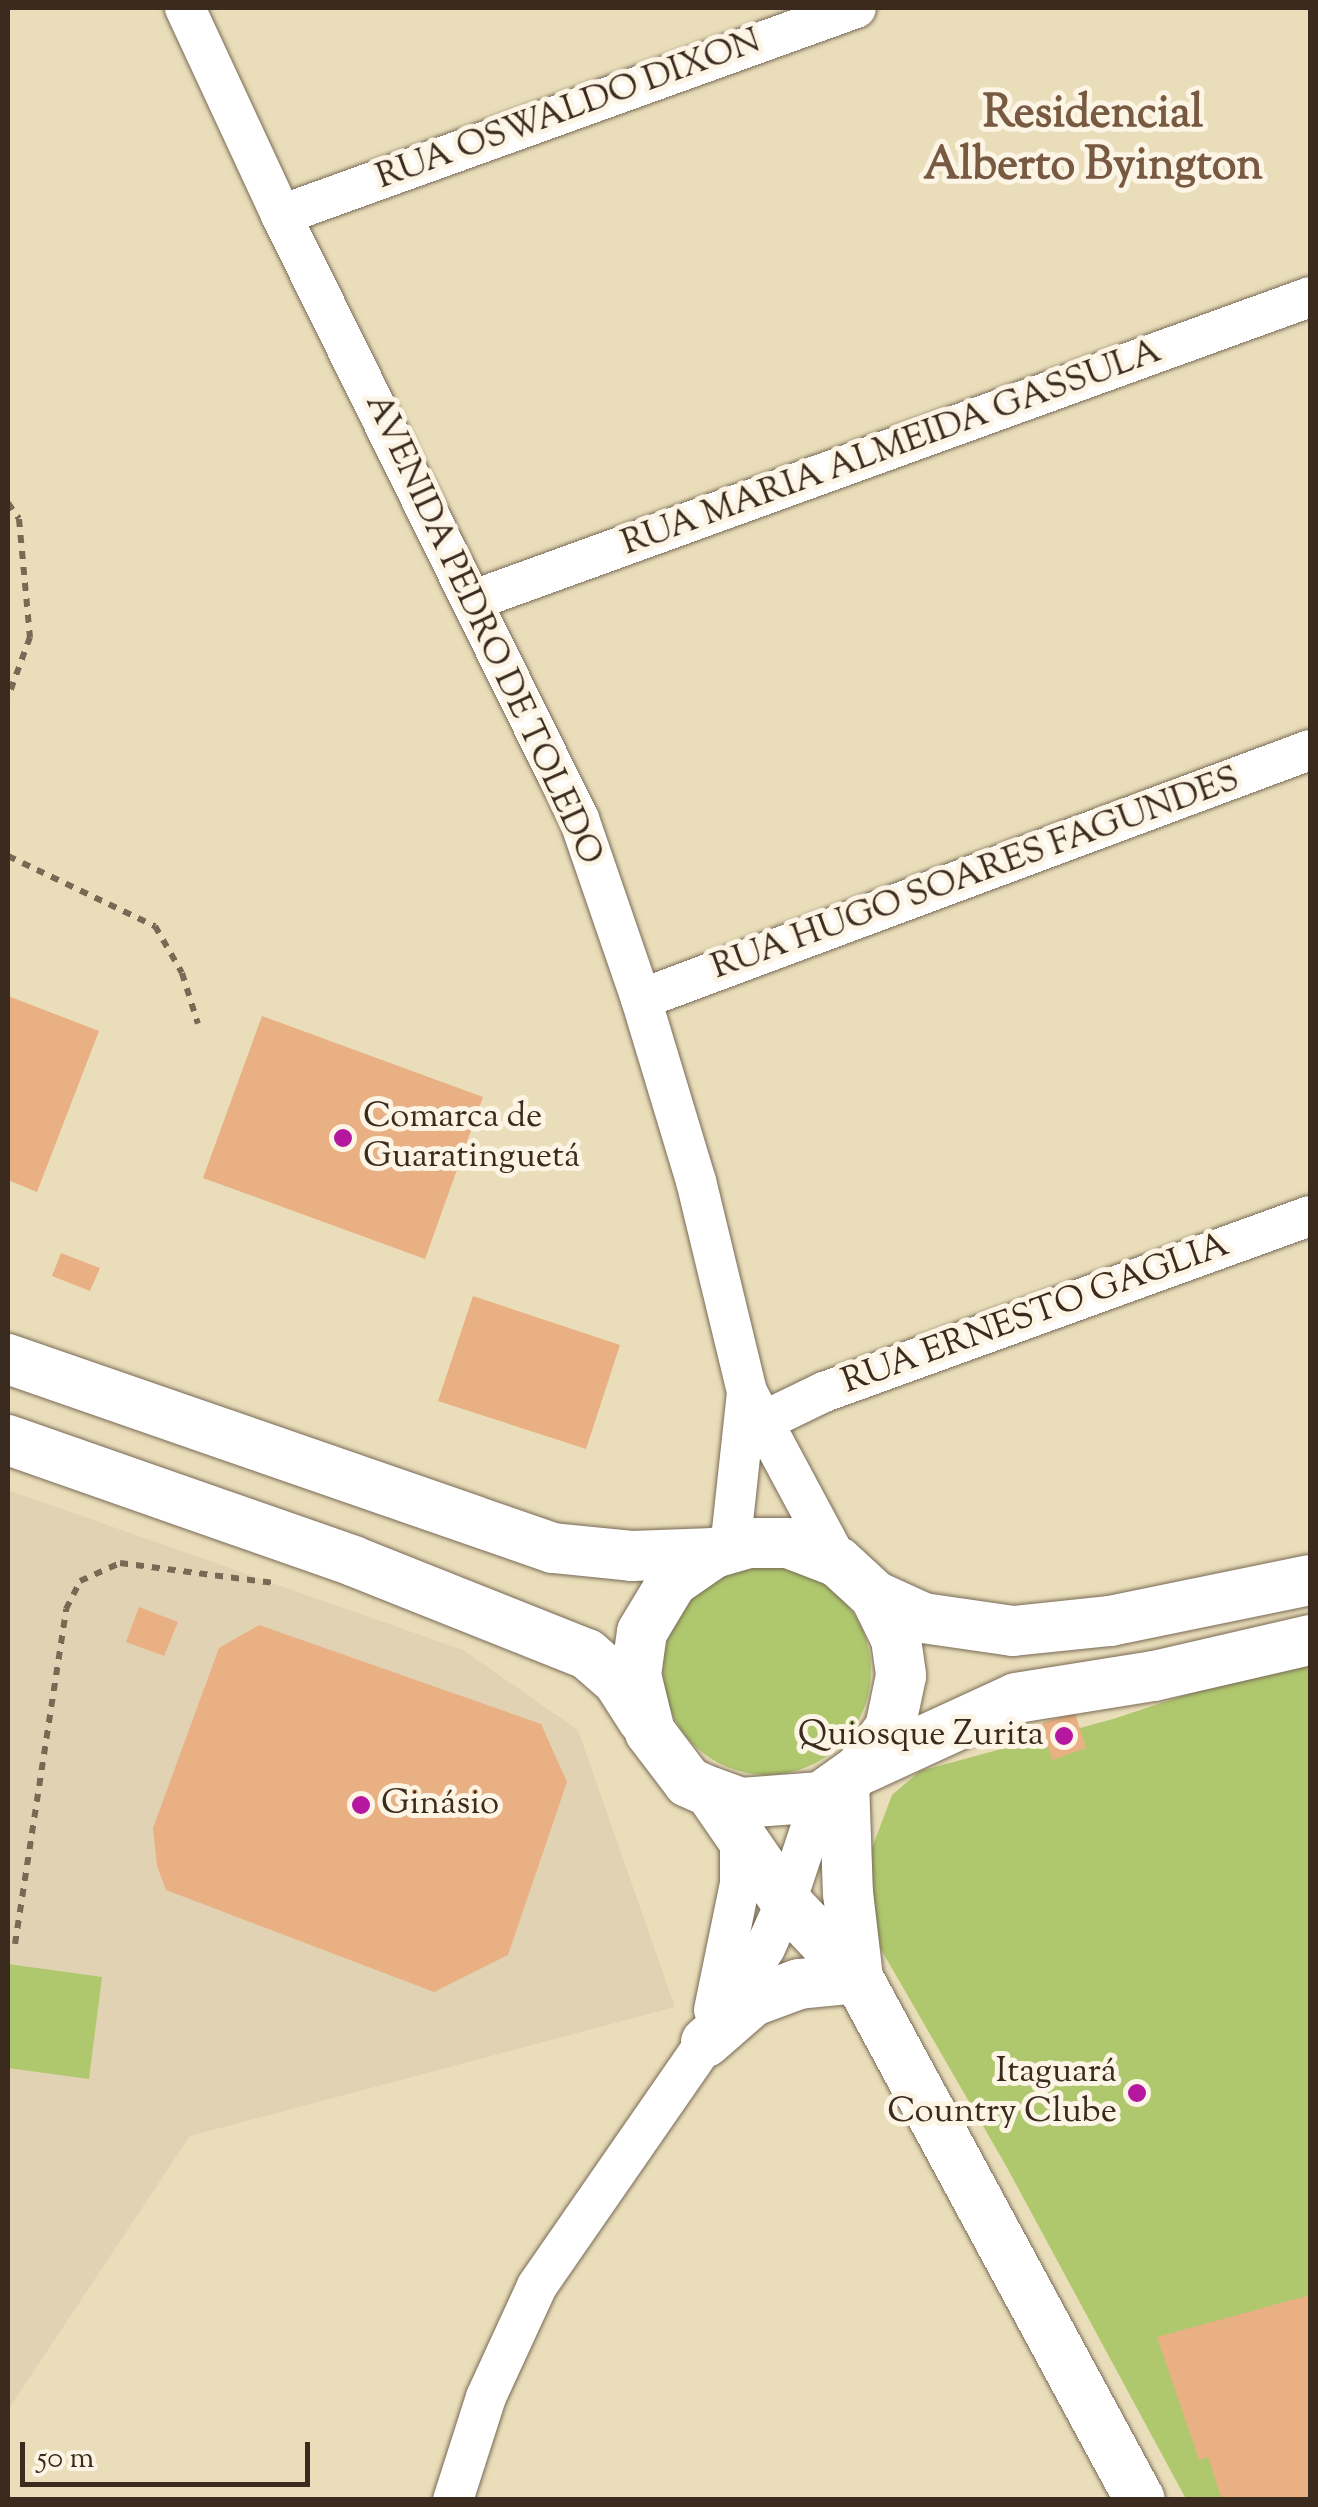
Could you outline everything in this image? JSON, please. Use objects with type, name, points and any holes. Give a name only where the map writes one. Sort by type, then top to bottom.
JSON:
[{"type":"main road","points":[[8,1359],[554,1548],[632,1556],[722,1551],[750,1543],[788,1543],[838,1562],[876,1596],[923,1618],[1013,1631],[1130,1617],[1310,1580]]},
{"type":"main road","points":[[8,1440],[354,1562],[587,1654],[618,1682],[688,1782],[741,1803],[841,1783],[1016,1698],[1154,1676],[1310,1640]]},
{"type":"main road","points":[[650,1732],[636,1675],[642,1632],[672,1582],[722,1551]]},
{"type":"main road","points":[[858,1978],[841,1783],[890,1728],[901,1676],[896,1640],[876,1596]]},
{"type":"main road","points":[[710,1792],[786,1902],[858,1978],[1140,2500]]},
{"type":"main road","points":[[706,2042],[753,2002],[799,1984],[858,1978]]},
{"type":"street","name":"AVENIDA PEDRO DE TOLEDO","points":[[185,8],[281,216],[579,818],[642,999],[756,1407],[838,1562]]},
{"type":"street","name":"RUA OSWALDO DIXON","points":[[281,216],[856,8]]},
{"type":"street","name":"RUA MARIA ALMEIDA GASSULA","points":[[474,600],[1310,297]]},
{"type":"street","name":"RUA HUGO SOARES FAGUNDES","points":[[642,999],[1310,750]]},
{"type":"street","name":"RUA ERNESTO GAGLIA","points":[[756,1407],[824,1392],[1310,1216]]},
{"type":"street","name":"AVENIDA PEDRO DE TOLEDO","points":[[722,1551],[756,1407]]},
{"type":"street","points":[[453,2500],[486,2397],[537,2286],[706,2042],[765,1948],[841,1783]]},
{"type":"street","points":[[706,2042],[740,1883],[740,1836]]},
{"type":"path","points":[[8,503],[19,520],[30,637],[8,697]]},
{"type":"path","points":[[8,856],[155,926],[182,973],[198,1024]]},
{"type":"path","points":[[15,1944],[66,1609],[80,1581],[120,1563],[290,1585]]},
{"type":"shaded area","points":[[8,1490],[463,1650],[578,1730],[675,2007],[190,2136],[8,2410]]},
{"type":"green space","points":[[767,1567],[807,1575],[841,1597],[863,1631],[871,1671],[863,1711],[841,1745],[807,1767],[767,1775],[727,1767],[693,1745],[671,1711],[663,1671],[671,1631],[693,1597],[727,1575]]},
{"type":"green space","name":"Itaguará Country Clube","points":[[1310,1654],[1310,2499],[1186,2499],[1005,2164],[879,1946],[869,1856],[892,1795],[920,1771],[1113,1719]]},
{"type":"green space","points":[[8,1964],[102,1977],[89,2079],[8,2068]]},
{"type":"building","points":[[8,996],[99,1031],[37,1192],[8,1180]]},
{"type":"building","name":"Comarca de Guaratinguetá","points":[[262,1016],[483,1097],[425,1259],[203,1178]]},
{"type":"building","points":[[61,1253],[100,1268],[90,1291],[52,1276]]},
{"type":"building","points":[[473,1296],[620,1345],[586,1449],[438,1401]]},
{"type":"building","points":[[139,1607],[178,1622],[164,1656],[126,1642]]},
{"type":"building","name":"Ginásio","points":[[259,1625],[541,1724],[567,1782],[508,1955],[434,1992],[166,1890],[157,1866],[153,1828],[219,1648]]},
{"type":"building","name":"Quiosque Zurita","points":[[1075,1713],[1086,1748],[1052,1760],[1042,1723]]},
{"type":"building","points":[[1310,2295],[1310,2500],[1222,2500],[1208,2457],[1199,2460],[1157,2337]]},
{"type":"place","name":"Comarca de Guaratinguetá","points":[[343,1138]]},
{"type":"place","name":"Quiosque Zurita","points":[[1064,1736]]},
{"type":"place","name":"Ginásio","points":[[361,1805]]},
{"type":"place","name":"Itaguará Country Clube","points":[[1137,2093]]},
{"type":"district","name":"Residencial Alberto Byington","points":[[1093,142]]}]
